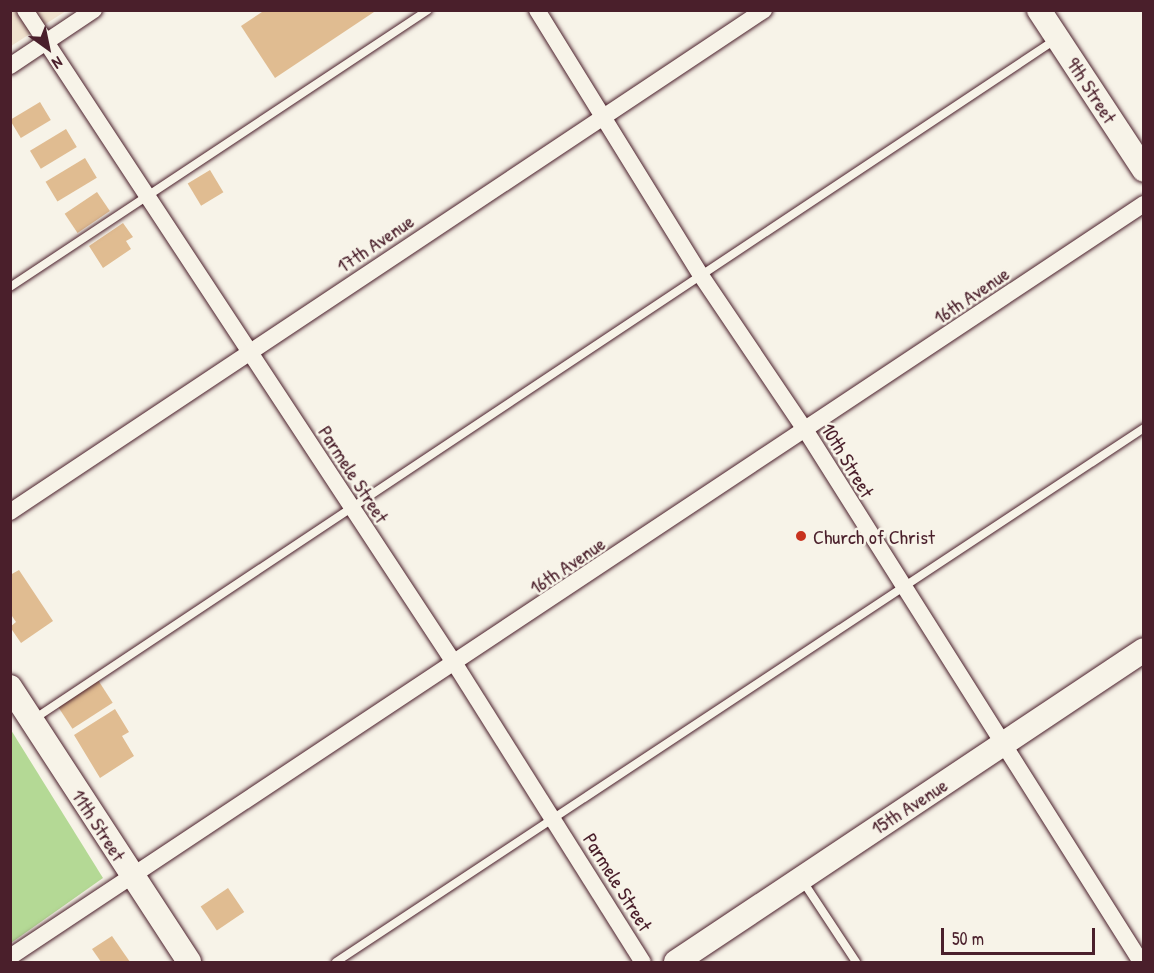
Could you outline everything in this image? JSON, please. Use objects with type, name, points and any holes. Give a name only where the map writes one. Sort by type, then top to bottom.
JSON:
[{"type":"main road","name":"9th Street","points":[[1040,10],[1143,170]]},
{"type":"main road","name":"15th Avenue","points":[[676,963],[801,877],[1143,650]]},
{"type":"main road","name":"11th Street","points":[[10,687],[189,963]]},
{"type":"street","name":"Parmele Street","points":[[25,10],[456,664],[643,963]]},
{"type":"street","points":[[10,66],[94,10]]},
{"type":"street","name":"10th Street","points":[[537,10],[700,274],[806,431],[902,588],[1141,963]]},
{"type":"street","name":"17th Avenue","points":[[10,512],[764,10]]},
{"type":"street","name":"16th Avenue","points":[[10,957],[456,664],[1143,204]]},
{"type":"lane","points":[[10,287],[428,10]]},
{"type":"lane","points":[[32,720],[353,510],[700,274],[1058,38]]},
{"type":"lane","points":[[336,963],[1143,428]]},
{"type":"lane","points":[[801,877],[856,963]]},
{"type":"shaded area","points":[[11,11],[66,11],[11,46]]},
{"type":"green space","points":[[11,730],[103,878],[10,943]]},
{"type":"building","points":[[265,10],[377,10],[275,78],[241,26]]},
{"type":"building","points":[[40,102],[51,120],[21,138],[10,120]]},
{"type":"building","points":[[66,129],[77,147],[41,169],[30,151]]},
{"type":"building","points":[[85,158],[97,178],[57,201],[46,182]]},
{"type":"building","points":[[210,170],[223,192],[201,206],[188,183]]},
{"type":"building","points":[[97,192],[110,211],[78,233],[65,214]]},
{"type":"building","points":[[123,223],[133,237],[126,241],[131,249],[103,268],[89,246]]},
{"type":"building","points":[[19,570],[53,621],[21,643],[10,627],[16,622],[10,613],[10,575]]},
{"type":"building","points":[[98,680],[113,703],[72,729],[58,706]]},
{"type":"building","points":[[115,709],[129,732],[122,736],[134,756],[100,778],[74,735]]},
{"type":"building","points":[[228,888],[244,912],[217,930],[201,906]]},
{"type":"building","points":[[112,936],[130,962],[101,962],[92,949]]},
{"type":"place","name":"Church of Christ","points":[[801,536]]}]
